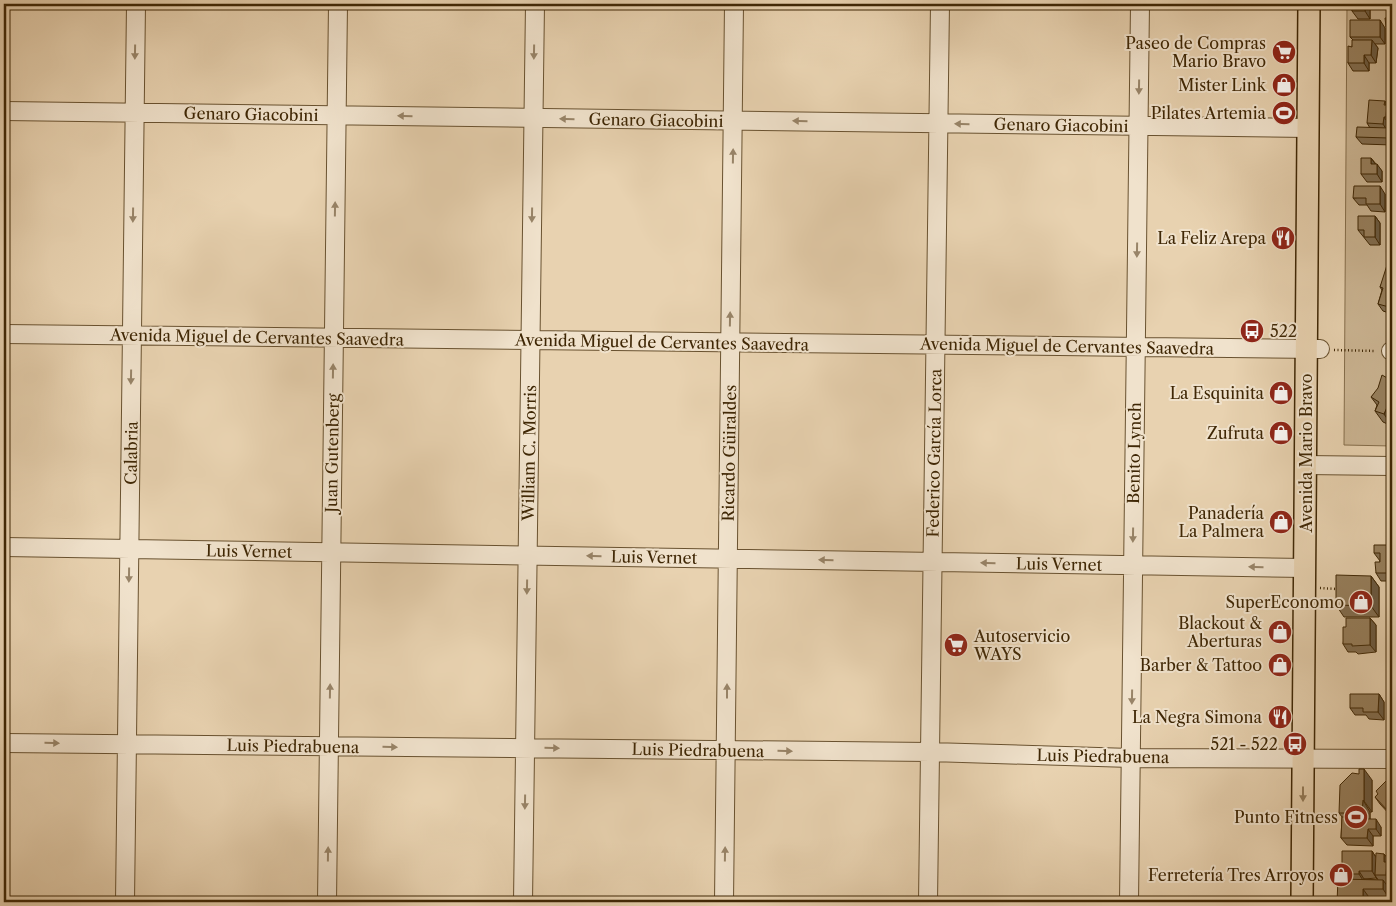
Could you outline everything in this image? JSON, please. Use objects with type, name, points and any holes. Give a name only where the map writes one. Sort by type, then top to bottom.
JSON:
[{"type":"main road","name":"Avenida Mario Bravo","points":[[1309,4],[1308,128],[1313,349]]},
{"type":"main road","name":"Avenida Mario Bravo","points":[[1317,902],[1305,568],[1312,465],[1313,349],[1322,4]]},
{"type":"main road","name":"Avenida Mario Bravo","points":[[1302,902],[1319,588],[1312,465]]},
{"type":"street","name":"Calabria","points":[[125,902],[136,4]]},
{"type":"street","name":"Juan Gutenberg","points":[[327,902],[338,4]]},
{"type":"street","name":"William C. Morris","points":[[523,902],[535,4]]},
{"type":"street","name":"Ricardo Güiraldes","points":[[724,902],[734,4]]},
{"type":"street","name":"Federico García Lorca","points":[[928,902],[940,4]]},
{"type":"street","name":"Benito Lynch","points":[[1129,902],[1140,4]]},
{"type":"street","name":"Genaro Giacobini","points":[[4,111],[1308,128]]},
{"type":"street","name":"Avenida Miguel de Cervantes Saavedra","points":[[4,334],[1313,349]]},
{"type":"street","points":[[1312,465],[1392,466]]},
{"type":"street","name":"Luis Vernet","points":[[4,547],[1305,568]]},
{"type":"street","name":"Luis Piedrabuena","points":[[4,742],[930,752],[1131,758],[1392,758]]},
{"type":"path","points":[[1313,349],[1392,351]]},
{"type":"path","points":[[1319,588],[1341,588]]},
{"type":"shaded area","points":[[1347,4],[1392,4],[1392,446],[1344,445]]},
{"type":"building","points":[[1352,4],[1365,4],[1365,11],[1352,11]]},
{"type":"building","points":[[1385,18],[1392,18],[1392,27],[1386,27]]},
{"type":"building","points":[[1350,20],[1380,20],[1380,37],[1350,37]]},
{"type":"building","points":[[1352,40],[1372,40],[1371,55],[1364,55],[1364,63],[1348,63],[1348,46],[1352,47]]},
{"type":"building","points":[[1369,100],[1385,101],[1384,105],[1387,105],[1386,117],[1384,117],[1383,124],[1367,123]]},
{"type":"building","points":[[1357,127],[1389,128],[1389,138],[1356,137]]},
{"type":"building","points":[[1361,158],[1371,158],[1371,164],[1377,164],[1377,174],[1361,174]]},
{"type":"building","points":[[1354,186],[1380,186],[1380,204],[1366,204],[1366,198],[1353,198]]},
{"type":"building","points":[[1358,216],[1375,216],[1375,237],[1364,237],[1364,230],[1358,230]]},
{"type":"building","points":[[1388,262],[1392,263],[1392,296],[1389,307],[1378,304],[1383,288],[1380,287]]},
{"type":"building","points":[[1392,370],[1392,404],[1391,406],[1388,405],[1384,414],[1375,411],[1379,402],[1371,397],[1378,388],[1382,375],[1389,379]]},
{"type":"building","points":[[1390,533],[1392,533],[1392,541],[1390,541]]},
{"type":"building","points":[[1388,541],[1392,541],[1392,593],[1387,593]]},
{"type":"building","points":[[1374,545],[1387,545],[1387,573],[1376,573],[1375,562],[1380,562],[1380,553],[1374,553]]},
{"type":"building","points":[[1336,575],[1371,576],[1371,606],[1336,605]]},
{"type":"building","points":[[1346,618],[1370,618],[1370,645],[1352,646],[1352,644],[1343,644],[1343,627],[1346,627]]},
{"type":"building","points":[[1350,694],[1379,694],[1378,712],[1363,712],[1363,708],[1350,708]]},
{"type":"building","points":[[1359,769],[1364,769],[1362,813],[1339,813],[1340,785],[1352,773],[1359,774]]},
{"type":"building","points":[[1387,780],[1392,782],[1392,808],[1388,811],[1375,797],[1378,794],[1376,791]]},
{"type":"building","points":[[1342,817],[1376,819],[1376,829],[1368,829],[1367,838],[1341,838]]},
{"type":"building","points":[[1389,848],[1392,848],[1392,855],[1389,855]]},
{"type":"building","points":[[1342,851],[1372,851],[1372,871],[1359,871],[1359,874],[1345,874],[1345,871],[1342,871]]},
{"type":"building","points":[[1376,853],[1384,854],[1384,862],[1387,862],[1386,875],[1375,875]]},
{"type":"building","points":[[1387,876],[1392,876],[1392,902],[1387,902]]},
{"type":"building","points":[[1338,879],[1383,880],[1383,889],[1363,889],[1363,902],[1337,902]]},
{"type":"place","name":"Paseo de Compras Mario Bravo","points":[[1284,52]]},
{"type":"place","name":"Mister Link","points":[[1284,85]]},
{"type":"place","name":"Pilates Artemia","points":[[1284,113]]},
{"type":"place","name":"La Feliz Arepa","points":[[1283,238]]},
{"type":"place","name":"522","points":[[1252,331]]},
{"type":"place","name":"La Esquinita","points":[[1281,393]]},
{"type":"place","name":"Zufruta","points":[[1281,433]]},
{"type":"place","name":"Panadería La Palmera","points":[[1281,522]]},
{"type":"place","name":"SuperEconomo","points":[[1361,602]]},
{"type":"place","name":"Blackout & Aberturas","points":[[1280,632]]},
{"type":"place","name":"Autoservicio WAYS","points":[[956,645]]},
{"type":"place","name":"Barber & Tattoo","points":[[1280,665]]},
{"type":"place","name":"La Negra Simona","points":[[1280,717]]},
{"type":"place","name":"521 - 522","points":[[1295,744]]},
{"type":"place","name":"Punto Fitness","points":[[1356,817]]},
{"type":"place","name":"Ferretería Tres Arroyos","points":[[1341,875]]}]
